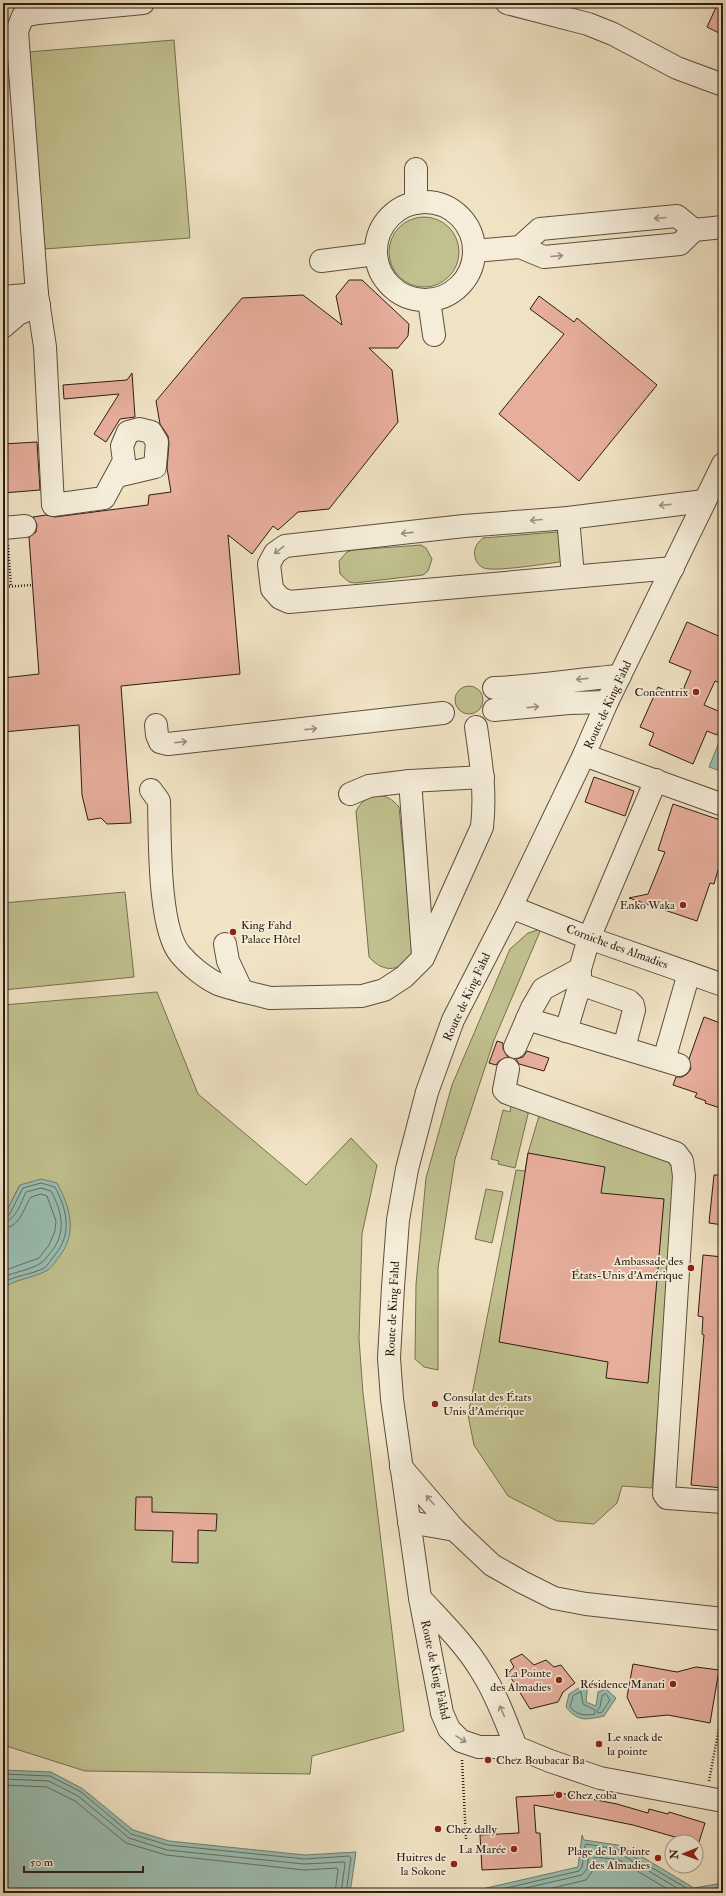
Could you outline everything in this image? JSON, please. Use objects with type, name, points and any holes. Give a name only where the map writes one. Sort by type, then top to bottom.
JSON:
[{"type":"street","points":[[117,476],[104,498],[53,505],[45,347],[38,300],[17,31],[23,16],[38,13],[143,3]]},
{"type":"street","points":[[507,3],[588,24],[613,34],[677,68],[723,85]]},
{"type":"street","points":[[416,169],[416,203]]},
{"type":"street","points":[[428,202],[451,210],[460,218],[468,228],[474,251],[468,275],[461,285],[441,298],[429,300],[407,297],[398,292],[382,276],[376,254],[380,231],[386,221],[405,207],[416,203],[428,202]]},
{"type":"street","points":[[520,247],[540,229],[548,228],[677,216],[694,230]]},
{"type":"street","points":[[474,251],[520,247],[544,257],[680,244],[694,230],[723,227]]},
{"type":"street","points":[[321,261],[376,254]]},
{"type":"street","points":[[3,297],[38,300]]},
{"type":"street","points":[[3,327],[38,300]]},
{"type":"street","points":[[429,300],[434,335]]},
{"type":"street","name":"Route de King Fahd","points":[[420,1598],[392,1399],[390,1358],[398,1220],[407,1169],[427,1092],[453,1020],[511,907],[584,755],[607,702],[723,464]]},
{"type":"street","points":[[673,568],[289,602],[280,598],[272,589],[269,564],[275,553],[284,546],[464,526],[568,518],[704,501]]},
{"type":"street","points":[[568,518],[573,576]]},
{"type":"street","points":[[494,688],[525,687],[582,679],[620,676]]},
{"type":"street","points":[[494,710],[569,703],[607,702]]},
{"type":"street","points":[[156,725],[157,735],[160,742],[168,744],[443,713]]},
{"type":"street","points":[[151,790],[159,801],[164,913],[169,934],[179,954],[195,968],[218,984],[270,998],[362,996],[384,990],[404,976],[423,958],[482,827],[485,804],[476,727]]},
{"type":"street","points":[[584,755],[723,804]]},
{"type":"street","points":[[350,794],[369,786],[410,781],[483,778]]},
{"type":"street","points":[[566,1031],[589,938],[656,780]]},
{"type":"street","points":[[410,781],[423,958]]},
{"type":"street","name":"Corniche des Almadies","points":[[511,907],[589,938],[723,985]]},
{"type":"street","points":[[225,944],[228,961],[242,991]]},
{"type":"street","points":[[527,1019],[671,1062],[688,973]]},
{"type":"street","points":[[515,1047],[527,1019],[543,989],[580,976],[629,1000],[634,1010],[624,1048]]},
{"type":"street","points":[[508,1069],[504,1085],[504,1090],[507,1093],[676,1153],[682,1161],[684,1176],[664,1494],[667,1498],[723,1502]]},
{"type":"street","points":[[401,1467],[455,1530],[492,1565],[554,1598],[586,1604],[723,1618]]},
{"type":"street","points":[[409,1522],[455,1530]]},
{"type":"street","name":"Route de King Fakhd","points":[[420,1598],[442,1713],[449,1729],[461,1741]]},
{"type":"street","name":"Route de King Fakhd","points":[[420,1598],[459,1642],[483,1674],[502,1711],[516,1747]]},
{"type":"street","points":[[461,1741],[479,1747],[516,1747],[550,1762],[600,1778],[715,1799]]},
{"type":"path","points":[[11,586],[8,554],[12,527]]},
{"type":"path","points":[[3,553],[8,554]]},
{"type":"path","points":[[3,587],[32,585]]},
{"type":"path","points":[[715,1799],[723,1706]]},
{"type":"path","points":[[461,1741],[466,1839]]},
{"type":"green space","points":[[174,40],[190,238],[45,249],[28,52]]},
{"type":"green space","points":[[417,217],[431,217],[444,222],[454,232],[459,245],[459,259],[454,272],[444,282],[431,287],[417,287],[404,282],[394,272],[389,259],[389,245],[394,232],[404,222]]},
{"type":"green space","points":[[557,532],[562,535],[564,558],[559,562],[490,569],[484,568],[478,564],[475,559],[475,549],[477,544],[483,538]]},
{"type":"green space","points":[[421,545],[426,548],[432,559],[428,571],[423,575],[355,583],[349,582],[340,574],[339,561],[347,552],[353,550]]},
{"type":"green space","points":[[469,686],[479,690],[483,700],[479,710],[469,714],[459,710],[455,700],[459,690]]},
{"type":"green space","points":[[376,795],[389,798],[399,807],[413,952],[404,964],[392,968],[381,966],[369,957],[356,811],[364,801]]},
{"type":"green space","points":[[125,892],[134,977],[3,990],[3,903]]},
{"type":"green space","points":[[541,929],[494,1040],[455,1159],[438,1268],[438,1370],[424,1367],[415,1359],[416,1284],[426,1178],[452,1085],[510,949],[528,933]]},
{"type":"green space","points":[[157,992],[198,1094],[306,1185],[351,1138],[377,1165],[362,1234],[359,1339],[363,1393],[404,1731],[312,1756],[310,1774],[85,1771],[3,1745],[3,1288],[7,1285],[20,1185],[6,1212],[3,1214],[3,1005]]},
{"type":"green space","points":[[511,1106],[529,1110],[515,1168],[498,1164],[499,1161],[491,1159],[503,1110],[510,1112]]},
{"type":"green space","points":[[539,1116],[668,1157],[677,1169],[652,1488],[622,1486],[617,1503],[594,1524],[557,1521],[508,1496],[474,1445],[468,1415],[516,1170],[525,1171],[528,1153]]},
{"type":"green space","points":[[486,1189],[503,1192],[492,1243],[475,1239]]},
{"type":"water","points":[[723,735],[723,772],[709,767]]},
{"type":"water","points":[[41,1179],[57,1183],[62,1192],[70,1220],[69,1239],[59,1257],[48,1270],[3,1288],[3,1214],[6,1212],[20,1185]]},
{"type":"water","points":[[588,1682],[586,1702],[596,1706],[598,1692],[606,1689],[616,1698],[604,1716],[583,1719],[574,1715],[566,1707],[569,1694]]},
{"type":"water","points":[[3,1770],[51,1772],[83,1789],[133,1830],[169,1841],[305,1855],[356,1852],[350,1893],[3,1893]]},
{"type":"water","points":[[582,1835],[584,1840],[624,1846],[664,1870],[664,1874],[671,1874],[694,1888],[723,1883],[723,1893],[481,1893],[482,1889],[578,1867]]},
{"type":"building","points":[[718,3],[723,3],[723,35],[707,27]]},
{"type":"building","points":[[349,280],[362,280],[409,324],[408,336],[398,348],[369,348],[392,370],[398,422],[329,509],[298,512],[278,530],[273,526],[252,554],[228,535],[240,674],[121,686],[131,823],[107,824],[101,818],[88,820],[82,795],[79,725],[3,732],[3,678],[39,674],[29,537],[36,532],[37,525],[33,517],[46,515],[55,517],[148,505],[149,495],[171,492],[167,468],[169,443],[168,436],[160,424],[156,401],[242,298],[303,295],[342,325],[336,296]]},
{"type":"building","points":[[539,296],[574,322],[577,318],[657,385],[579,481],[499,414],[564,334],[530,309]]},
{"type":"building","points":[[132,373],[135,417],[120,419],[106,442],[94,434],[119,394],[64,399],[63,385],[127,380]]},
{"type":"building","points":[[37,442],[40,490],[3,493],[3,444]]},
{"type":"building","name":"Concentrix","points":[[687,622],[723,638],[723,684],[715,681],[704,705],[723,713],[723,721],[717,735],[707,731],[693,764],[649,745],[654,733],[640,727],[658,687],[680,697],[691,671],[669,662]]},
{"type":"building","points":[[594,777],[634,791],[625,816],[585,802]]},
{"type":"building","points":[[673,804],[723,821],[723,853],[714,884],[710,883],[697,921],[629,898],[648,894],[665,852],[658,850]]},
{"type":"building","points":[[704,1017],[723,1024],[723,1109],[705,1103],[706,1101],[695,1097],[697,1093],[673,1085],[676,1077],[682,1077],[691,1069],[689,1059]]},
{"type":"building","points":[[497,1041],[503,1043],[503,1049],[508,1057],[499,1061],[496,1065],[489,1063]]},
{"type":"building","points":[[527,1051],[549,1058],[544,1071],[519,1064],[516,1059],[523,1057]]},
{"type":"building","points":[[528,1153],[605,1167],[601,1193],[664,1199],[648,1383],[606,1378],[608,1362],[499,1342]]},
{"type":"building","points":[[714,1175],[723,1175],[723,1225],[709,1223]]},
{"type":"building","points":[[703,1255],[723,1257],[723,1488],[691,1485],[704,1335],[702,1334],[703,1317],[698,1316]]},
{"type":"building","points":[[136,1497],[152,1497],[152,1512],[217,1514],[216,1531],[198,1530],[198,1563],[172,1562],[173,1531],[135,1530]]},
{"type":"building","points":[[522,1654],[534,1665],[546,1660],[554,1667],[561,1665],[575,1683],[563,1692],[558,1702],[530,1709],[508,1673],[514,1667],[510,1660]]},
{"type":"building","name":"Résidence Manati","points":[[633,1664],[677,1672],[696,1667],[719,1670],[710,1723],[668,1715],[637,1718],[627,1697]]},
{"type":"building","points":[[555,1792],[617,1804],[648,1813],[649,1809],[668,1814],[669,1812],[705,1823],[702,1834],[664,1834],[633,1825],[534,1805],[536,1833],[540,1833],[542,1867],[482,1870],[480,1835],[519,1833],[516,1797],[554,1795]]},
{"type":"place","name":"Concentrix","points":[[696,692]]},
{"type":"place","name":"Enko Waka","points":[[683,905]]},
{"type":"place","name":"King Fahd Palace Hôtel","points":[[233,932]]},
{"type":"place","name":"Ambassade des États-Unis d'Amérique","points":[[691,1268]]},
{"type":"place","name":"Consulat des États Unis d'Amérique","points":[[435,1404]]},
{"type":"place","name":"La Pointe des Almadies","points":[[559,1680]]},
{"type":"place","name":"Résidence Manati","points":[[673,1684]]},
{"type":"place","name":"Le snack de la pointe","points":[[599,1744]]},
{"type":"place","name":"Chez Boubacar Ba","points":[[488,1760]]},
{"type":"place","name":"Chez coba","points":[[559,1795]]},
{"type":"place","name":"Chez dally","points":[[438,1829]]},
{"type":"place","name":"La Marée","points":[[514,1849]]},
{"type":"place","name":"Plage de la Pointe des Almadies","points":[[658,1858]]},
{"type":"place","name":"Huitres de la Sokone","points":[[454,1864]]}]
